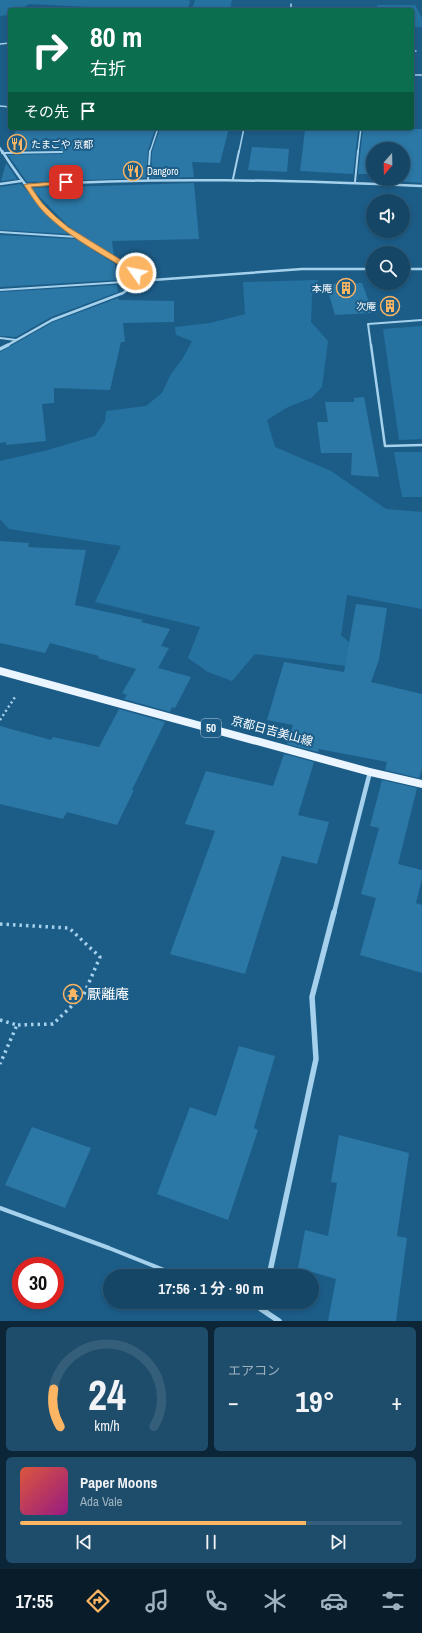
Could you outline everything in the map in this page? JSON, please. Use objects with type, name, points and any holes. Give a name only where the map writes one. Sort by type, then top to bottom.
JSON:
[{"type":"main road","name":"京都日吉美山線","points":[[0,671],[370,772],[422,784]]},
{"type":"street","points":[[0,148],[21,181],[27,185],[40,204],[52,217],[78,236],[136,273],[139,281]]},
{"type":"street","points":[[27,185],[148,180],[233,179],[355,182],[422,186]]},
{"type":"street","points":[[0,184],[21,181]]},
{"type":"street","points":[[0,349],[51,320],[113,297],[136,285],[139,281],[302,269],[366,269]]},
{"type":"street","points":[[410,269],[422,270]]},
{"type":"street","points":[[271,1269],[316,1059],[312,997],[370,772]]},
{"type":"street","points":[[261,1309],[279,1321]]},
{"type":"lane","points":[[148,180],[150,151],[157,130]]},
{"type":"lane","points":[[233,179],[244,130]]},
{"type":"lane","points":[[355,182],[361,130]]},
{"type":"lane","points":[[2,153],[62,152]]},
{"type":"lane","points":[[0,232],[78,236]]},
{"type":"lane","points":[[0,290],[139,281]]},
{"type":"lane","points":[[422,320],[368,324],[385,446],[422,445]]},
{"type":"lane","points":[[0,338],[16,340]]},
{"type":"lane","points":[[0,1208],[162,1269]]},
{"type":"path","points":[[0,720],[28,678]]},
{"type":"path","points":[[0,924],[69,928],[100,957],[84,994],[53,1024],[18,1025],[0,1020]]},
{"type":"path","points":[[0,1064],[18,1025]]},
{"type":"shaded area","points":[[0,0],[189,0],[190,2],[188,8],[89,8],[90,7],[29,4],[22,8],[8,8],[8,15],[0,16]]},
{"type":"shaded area","points":[[195,0],[232,0],[230,8],[193,8]]},
{"type":"shaded area","points":[[377,5],[415,5],[422,18],[422,27],[414,27],[414,8],[378,8]]},
{"type":"shaded area","points":[[318,280],[320,293],[312,294],[311,322],[328,341],[322,387],[311,398],[288,407],[267,420],[275,447],[331,471],[386,509],[422,512],[422,609],[347,595],[341,635],[354,647],[346,666],[255,654],[232,681],[208,672],[188,658],[200,627],[95,602],[121,546],[9,529],[0,519],[0,461],[48,450],[95,436],[105,421],[106,411],[146,406],[162,393],[171,374],[183,358],[192,341],[176,335],[175,327],[210,323],[245,314],[243,282]]},
{"type":"shaded area","points":[[422,326],[422,439],[399,440],[383,329]]},
{"type":"shaded area","points":[[394,452],[422,452],[422,497],[402,497]]},
{"type":"building","points":[[422,129],[422,183],[410,182],[410,142],[366,142],[366,174],[358,174],[363,130]]},
{"type":"building","points":[[15,130],[155,130],[148,150],[146,178],[27,182],[8,155],[62,154],[64,152],[62,150],[10,150]]},
{"type":"building","points":[[160,130],[228,130],[220,163],[192,162],[194,177],[151,178],[152,152]]},
{"type":"building","points":[[305,130],[358,130],[353,174],[300,171]]},
{"type":"building","points":[[252,147],[289,149],[287,172],[248,170]]},
{"type":"building","points":[[6,163],[15,176],[17,179],[1,181]]},
{"type":"building","points":[[194,183],[199,239],[112,241],[114,257],[85,239],[67,225],[31,188]]},
{"type":"building","points":[[21,184],[42,209],[69,234],[0,230],[0,187]]},
{"type":"building","points":[[0,235],[76,239],[115,264],[116,280],[0,287]]},
{"type":"building","points":[[362,283],[373,313],[335,315],[326,284]]},
{"type":"building","points":[[117,285],[118,292],[51,317],[16,337],[0,336],[0,292]]},
{"type":"building","points":[[118,298],[119,300],[174,301],[174,322],[123,323],[125,342],[121,342],[110,390],[54,388],[54,403],[42,404],[46,441],[6,445],[6,442],[0,443],[0,352],[53,322]]},
{"type":"building","points":[[364,397],[379,477],[351,475],[352,453],[321,453],[317,422],[328,422],[325,402],[354,402],[354,398]]},
{"type":"building","points":[[0,541],[29,543],[28,547],[86,550],[75,605],[143,620],[141,622],[170,629],[161,646],[169,648],[158,668],[191,677],[175,708],[172,707],[170,712],[124,699],[127,695],[122,693],[136,669],[98,658],[99,656],[50,643],[45,653],[0,643]]},
{"type":"building","points":[[356,604],[387,608],[379,660],[371,682],[422,694],[422,768],[419,778],[385,770],[387,762],[319,749],[318,752],[287,744],[293,725],[267,720],[284,662],[344,672]]},
{"type":"building","points":[[119,709],[165,722],[117,825],[67,812],[63,819],[0,804],[0,726],[51,740],[53,737],[99,747]]},
{"type":"building","points":[[284,754],[314,762],[298,815],[329,822],[317,864],[282,856],[245,974],[170,954],[215,831],[185,824],[206,771],[273,786]]},
{"type":"building","points":[[382,780],[417,788],[398,864],[422,870],[422,879],[416,903],[422,905],[422,973],[360,955],[376,898],[361,894],[379,828],[370,826]]},
{"type":"building","points":[[239,1046],[275,1056],[254,1128],[258,1130],[228,1220],[157,1194],[190,1107],[216,1116]]},
{"type":"building","points":[[32,1127],[91,1148],[65,1208],[5,1185]]},
{"type":"building","points":[[339,1135],[409,1153],[397,1236],[407,1238],[396,1321],[328,1321],[336,1279],[319,1274],[319,1269],[298,1268],[305,1230],[328,1236],[337,1183],[331,1182]]},
{"type":"place","name":"たまごや 京都","points":[[17,144]]},
{"type":"place","name":"Dangoro","points":[[133,171]]},
{"type":"place","name":"本庵","points":[[346,288]]},
{"type":"place","name":"次庵","points":[[390,306]]},
{"type":"place","name":"厭離庵","points":[[73,994]]},
{"type":"route","points":[[66,182],[27,185],[40,204],[52,217],[78,236],[136,273]]}]
